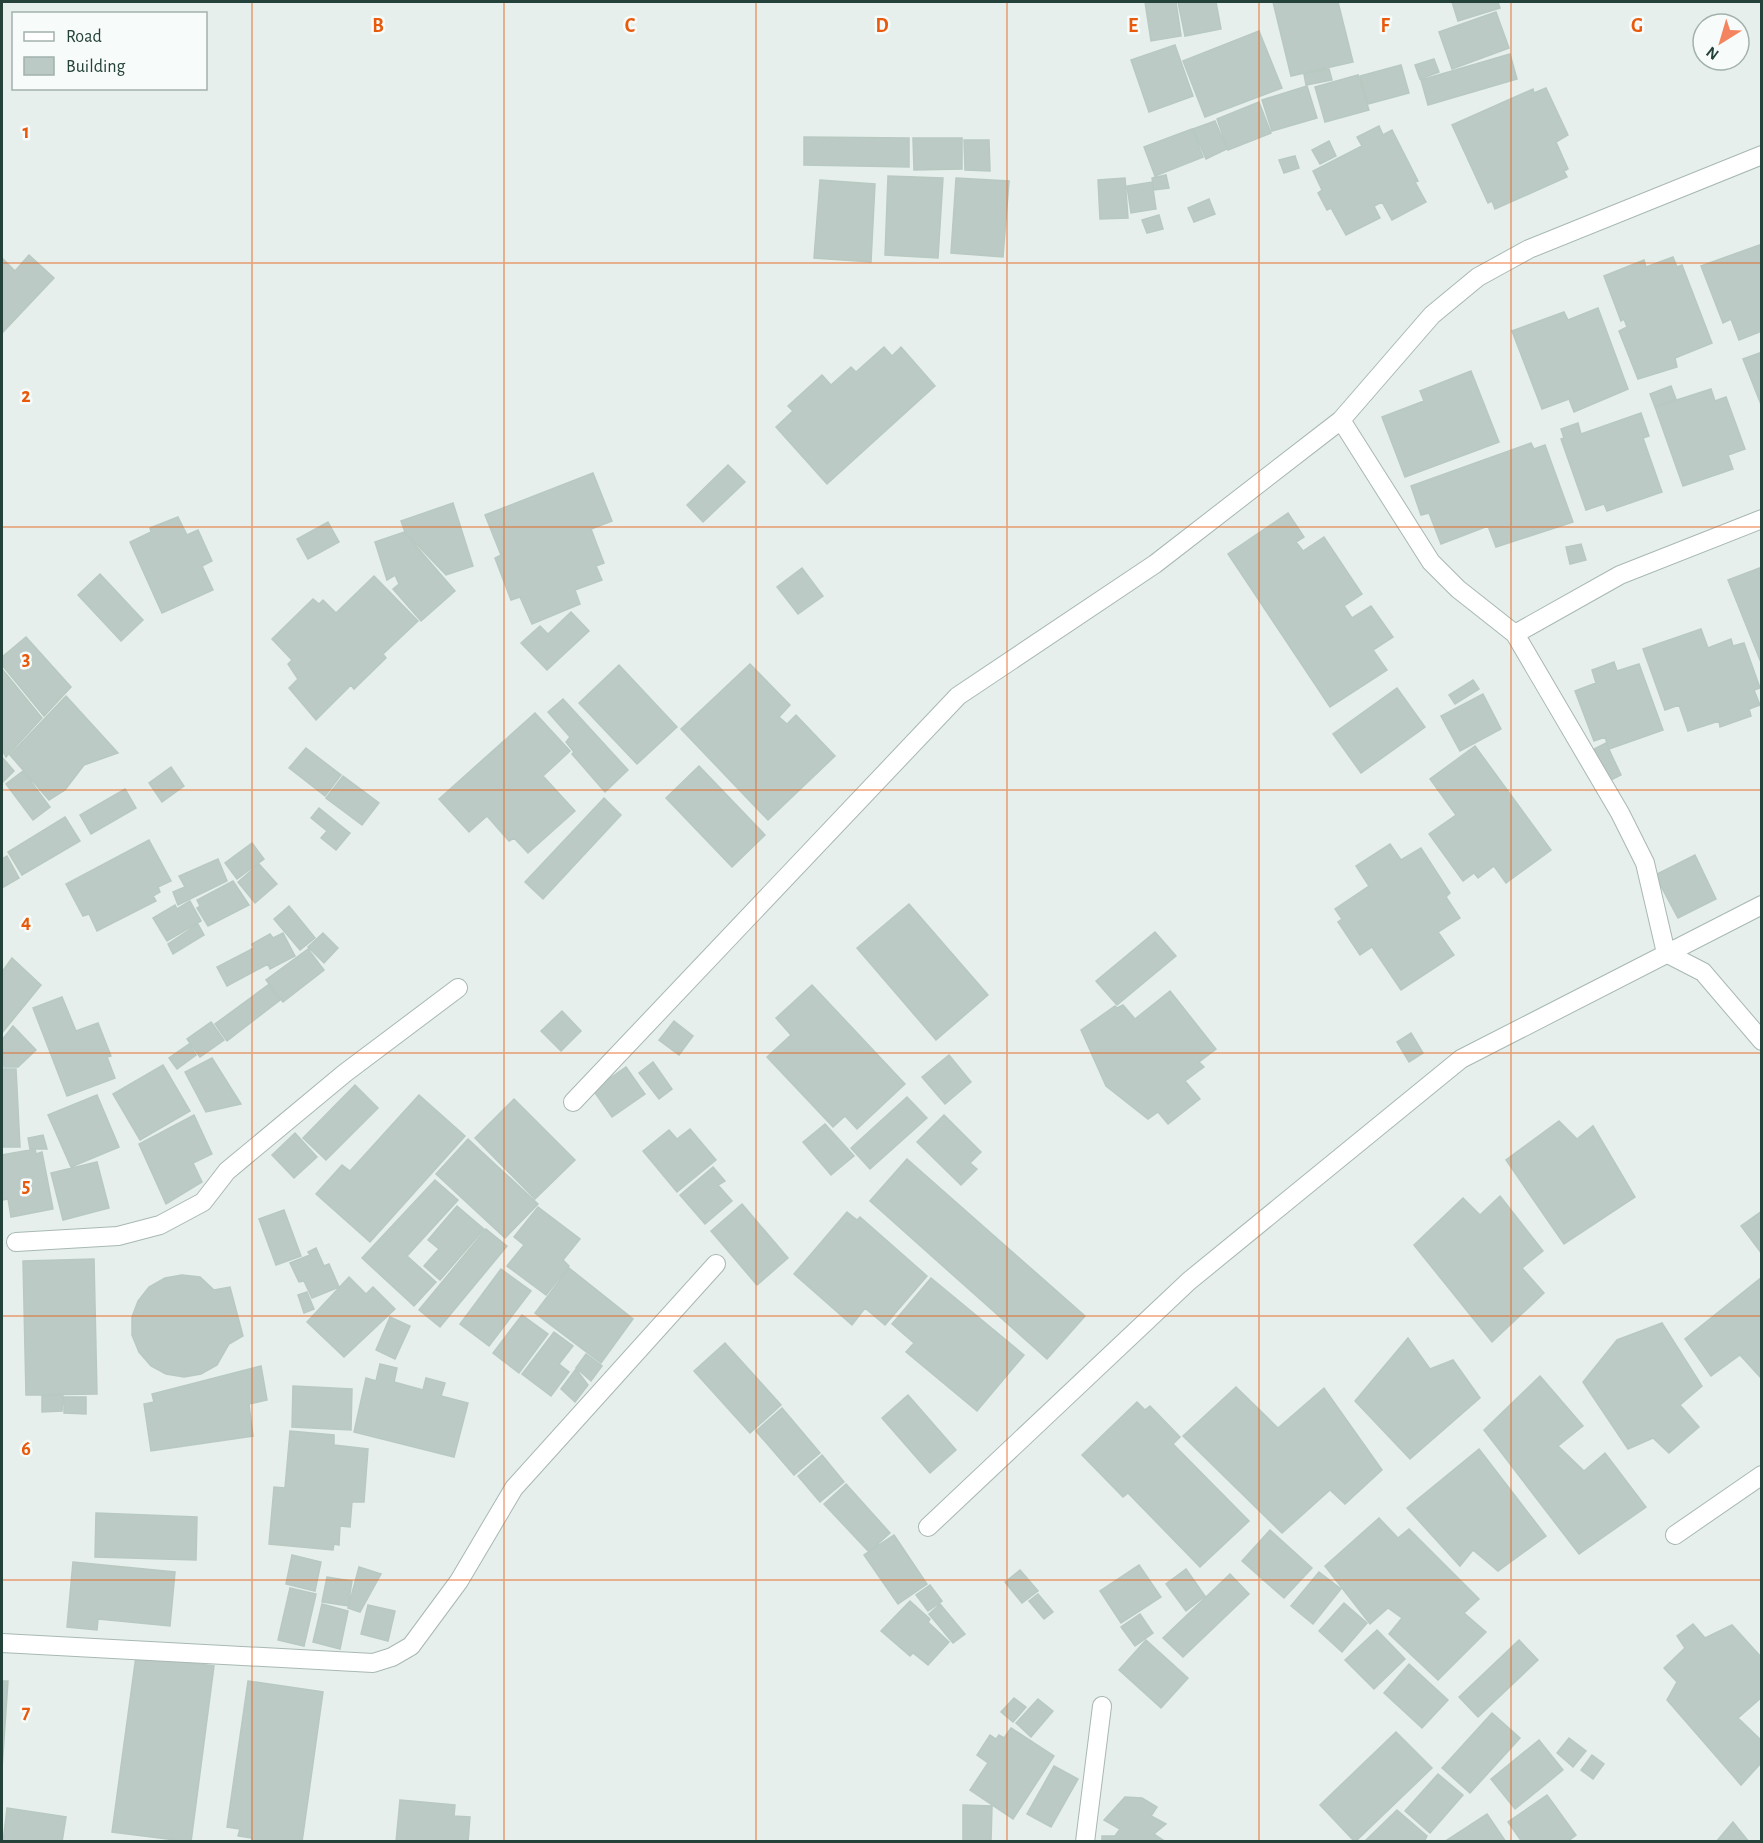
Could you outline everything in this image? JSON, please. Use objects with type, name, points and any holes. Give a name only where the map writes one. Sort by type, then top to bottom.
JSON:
[{"type":"street","points":[[573,1102],[958,696],[1155,564],[1341,420],[1432,315],[1478,277],[1529,249],[1761,155]]},
{"type":"street","points":[[1341,420],[1431,562],[1458,588],[1515,634],[1620,813],[1645,863],[1666,953],[1703,972],[1761,1041]]},
{"type":"street","points":[[1515,634],[1620,575],[1761,519]]},
{"type":"street","points":[[928,1527],[1189,1281],[1461,1059],[1761,905]]},
{"type":"street","points":[[16,1242],[118,1236],[160,1225],[203,1202],[236,1164],[345,1073],[458,988]]},
{"type":"street","points":[[2,1643],[373,1663],[392,1657],[411,1646],[452,1591],[514,1488],[716,1264]]},
{"type":"street","points":[[1675,1535],[1761,1475]]},
{"type":"street","points":[[1085,1842],[1102,1706]]},
{"type":"building","points":[[1145,2],[1176,2],[1181,36],[1151,41]]},
{"type":"building","points":[[1178,2],[1216,2],[1221,29],[1185,36]]},
{"type":"building","points":[[1273,2],[1338,2],[1353,62],[1291,76]]},
{"type":"building","points":[[1452,2],[1498,2],[1500,8],[1458,21]]},
{"type":"building","points":[[1496,12],[1509,48],[1452,69],[1439,32]]},
{"type":"building","points":[[1259,31],[1282,88],[1205,117],[1183,61]]},
{"type":"building","points":[[1175,45],[1193,96],[1149,112],[1131,60]]},
{"type":"building","points":[[1510,54],[1517,79],[1428,105],[1421,80]]},
{"type":"building","points":[[1434,59],[1439,72],[1420,79],[1415,65]]},
{"type":"building","points":[[1401,65],[1409,93],[1368,104],[1360,76]]},
{"type":"building","points":[[1329,69],[1332,80],[1306,85],[1304,74]]},
{"type":"building","points":[[1358,75],[1369,110],[1325,122],[1315,87]]},
{"type":"building","points":[[1307,86],[1317,118],[1272,131],[1262,100]]},
{"type":"building","points":[[1546,88],[1568,135],[1556,142],[1568,169],[1564,171],[1567,177],[1495,209],[1492,201],[1488,203],[1452,125],[1533,89],[1534,93]]},
{"type":"building","points":[[1259,102],[1271,133],[1228,150],[1217,119]]},
{"type":"building","points":[[1215,121],[1227,149],[1206,159],[1193,129]]},
{"type":"building","points":[[1379,126],[1383,135],[1392,130],[1426,202],[1392,220],[1382,202],[1374,206],[1380,218],[1346,235],[1331,208],[1327,210],[1318,193],[1322,190],[1313,171],[1362,146],[1357,137]]},
{"type":"building","points":[[1192,129],[1203,157],[1155,176],[1144,147]]},
{"type":"building","points":[[804,137],[909,138],[909,167],[804,165]]},
{"type":"building","points":[[913,138],[962,138],[962,169],[914,170]]},
{"type":"building","points":[[964,140],[989,140],[990,171],[965,170]]},
{"type":"building","points":[[1329,141],[1336,156],[1320,164],[1312,150]]},
{"type":"building","points":[[1295,156],[1299,168],[1284,173],[1279,160]]},
{"type":"building","points":[[1166,175],[1169,188],[1154,190],[1152,178]]},
{"type":"building","points":[[888,176],[943,178],[938,258],[885,255]]},
{"type":"building","points":[[956,178],[1009,181],[1003,257],[951,253]]},
{"type":"building","points":[[1125,178],[1128,218],[1100,219],[1098,180]]},
{"type":"building","points":[[820,180],[875,184],[871,262],[814,258]]},
{"type":"building","points":[[1152,182],[1156,209],[1131,213],[1127,186]]},
{"type":"building","points":[[1209,199],[1215,214],[1194,222],[1188,208]]},
{"type":"building","points":[[1159,215],[1163,229],[1147,233],[1142,220]]},
{"type":"building","points":[[1762,244],[1762,331],[1739,340],[1731,319],[1723,323],[1701,266]]},
{"type":"building","points":[[29,255],[54,278],[2,333],[2,258],[15,271]]},
{"type":"building","points":[[1673,257],[1677,267],[1682,265],[1712,343],[1675,358],[1677,367],[1638,379],[1619,331],[1627,327],[1624,319],[1621,321],[1604,276],[1644,260],[1646,267]]},
{"type":"building","points":[[1598,308],[1628,389],[1574,412],[1569,399],[1542,409],[1512,331],[1564,312],[1568,320]]},
{"type":"building","points":[[884,347],[892,356],[901,347],[935,386],[827,484],[776,427],[793,411],[788,406],[822,375],[831,385],[851,367],[856,372]]},
{"type":"building","points":[[1762,352],[1762,407],[1743,359]]},
{"type":"building","points":[[1471,371],[1499,442],[1405,477],[1382,417],[1424,401],[1420,391]]},
{"type":"building","points":[[1671,386],[1676,399],[1655,407],[1650,394]]},
{"type":"building","points":[[1711,389],[1715,401],[1726,397],[1745,449],[1728,455],[1733,469],[1683,486],[1655,407]]},
{"type":"building","points":[[1641,413],[1649,436],[1643,438],[1662,492],[1607,511],[1604,504],[1586,510],[1561,439],[1564,438],[1561,429],[1578,423],[1581,434]]},
{"type":"building","points":[[1531,443],[1534,449],[1545,445],[1573,522],[1496,547],[1488,526],[1441,544],[1429,513],[1421,515],[1411,486]]},
{"type":"building","points":[[728,465],[745,482],[703,522],[687,505]]},
{"type":"building","points":[[593,473],[612,521],[591,529],[604,563],[596,566],[602,580],[575,590],[580,604],[532,624],[520,597],[511,600],[495,558],[501,555],[485,515]]},
{"type":"building","points":[[453,503],[473,566],[446,575],[405,532],[401,521]]},
{"type":"building","points":[[1288,513],[1304,537],[1296,542],[1303,551],[1324,537],[1362,594],[1344,606],[1352,618],[1371,606],[1393,637],[1373,650],[1387,670],[1330,707],[1228,554]]},
{"type":"building","points":[[178,517],[187,535],[198,530],[212,561],[202,566],[213,590],[162,613],[130,542],[151,532],[150,528]]},
{"type":"building","points":[[328,522],[339,542],[308,559],[297,539]]},
{"type":"building","points":[[404,532],[455,591],[421,621],[393,589],[399,584],[395,575],[387,580],[375,542]]},
{"type":"building","points":[[1581,544],[1586,560],[1570,564],[1566,547]]},
{"type":"building","points":[[1762,567],[1762,665],[1728,580]]},
{"type":"building","points":[[802,568],[823,596],[798,614],[777,587]]},
{"type":"building","points":[[100,574],[143,620],[121,641],[78,595]]},
{"type":"building","points":[[374,576],[418,621],[383,654],[386,658],[354,689],[351,685],[316,720],[289,688],[298,679],[288,664],[292,660],[272,639],[313,599],[319,604],[323,600],[336,613]]},
{"type":"building","points":[[571,612],[589,631],[547,670],[521,643],[540,626],[548,634]]},
{"type":"building","points":[[1701,629],[1708,648],[1731,639],[1733,646],[1744,643],[1760,688],[1754,690],[1760,705],[1749,709],[1751,716],[1720,727],[1719,721],[1688,731],[1679,705],[1665,710],[1643,649]]},
{"type":"building","points":[[26,637],[71,687],[44,716],[2,665],[2,657]]},
{"type":"building","points":[[1614,662],[1617,671],[1639,664],[1663,730],[1609,749],[1605,737],[1594,741],[1575,691],[1596,683],[1592,670]]},
{"type":"building","points":[[750,664],[790,705],[779,717],[787,724],[796,715],[835,756],[768,820],[681,729]]},
{"type":"building","points":[[619,665],[677,727],[637,764],[579,703]]},
{"type":"building","points":[[2,669],[42,718],[6,757],[2,750]]},
{"type":"building","points":[[1473,680],[1479,689],[1455,704],[1449,695]]},
{"type":"building","points":[[1397,688],[1425,727],[1361,773],[1333,734]]},
{"type":"building","points":[[1483,694],[1501,729],[1460,751],[1441,716]]},
{"type":"building","points":[[66,696],[118,753],[84,765],[65,790],[49,800],[10,755]]},
{"type":"building","points":[[563,699],[628,770],[605,792],[572,754],[574,752],[566,742],[570,737],[548,712]]},
{"type":"building","points":[[535,713],[570,751],[543,776],[575,811],[528,853],[514,838],[509,841],[487,816],[469,832],[439,799]]},
{"type":"building","points":[[1606,743],[1621,775],[1609,781],[1594,749]]},
{"type":"building","points":[[1475,746],[1551,850],[1506,883],[1494,866],[1478,878],[1474,873],[1463,881],[1429,834],[1456,815],[1430,779]]},
{"type":"building","points":[[306,748],[341,775],[325,796],[289,768]]},
{"type":"building","points":[[2,757],[14,771],[2,783]]},
{"type":"building","points":[[699,766],[765,835],[732,867],[666,798]]},
{"type":"building","points":[[171,767],[184,786],[162,802],[149,783]]},
{"type":"building","points":[[23,771],[50,807],[33,820],[6,784]]},
{"type":"building","points":[[343,776],[379,803],[362,825],[326,798]]},
{"type":"building","points":[[125,789],[136,808],[91,834],[80,815]]},
{"type":"building","points":[[604,798],[621,815],[543,899],[525,882]]},
{"type":"building","points":[[319,808],[350,833],[336,850],[321,838],[327,831],[311,818]]},
{"type":"building","points":[[65,817],[80,841],[22,875],[8,852]]},
{"type":"building","points":[[149,840],[171,881],[158,887],[160,892],[153,896],[156,901],[97,931],[89,914],[83,916],[66,884]]},
{"type":"building","points":[[252,843],[264,859],[237,879],[225,863]]},
{"type":"building","points":[[1390,844],[1401,860],[1421,848],[1450,893],[1446,897],[1460,918],[1438,932],[1454,955],[1401,990],[1372,947],[1360,955],[1338,922],[1342,919],[1335,909],[1369,886],[1356,866]]},
{"type":"building","points":[[1695,855],[1716,899],[1678,918],[1655,875]]},
{"type":"building","points":[[7,856],[19,878],[2,888],[2,859]]},
{"type":"building","points":[[218,859],[227,881],[178,905],[173,892],[185,887],[179,876]]},
{"type":"building","points":[[259,864],[277,884],[255,903],[238,882]]},
{"type":"building","points":[[233,881],[249,905],[208,926],[197,908],[200,906],[197,900]]},
{"type":"building","points":[[190,901],[201,921],[167,941],[153,918],[175,905],[177,909]]},
{"type":"building","points":[[909,904],[988,995],[936,1040],[857,948]]},
{"type":"building","points":[[289,906],[315,938],[300,950],[274,919]]},
{"type":"building","points":[[198,924],[204,935],[173,954],[168,944]]},
{"type":"building","points":[[1155,932],[1176,956],[1117,1005],[1096,981]]},
{"type":"building","points":[[283,933],[295,956],[270,969],[268,964],[227,986],[217,967],[254,948],[252,944],[270,934],[273,938]]},
{"type":"building","points":[[323,933],[338,948],[324,963],[308,947]]},
{"type":"building","points":[[308,949],[324,970],[283,1002],[266,980]]},
{"type":"building","points":[[12,958],[41,985],[2,1033],[2,972]]},
{"type":"building","points":[[268,985],[280,1000],[227,1041],[215,1024]]},
{"type":"building","points":[[812,985],[905,1084],[857,1129],[845,1116],[833,1127],[767,1057],[791,1035],[776,1018]]},
{"type":"building","points":[[1170,991],[1216,1049],[1199,1062],[1204,1067],[1185,1081],[1200,1099],[1168,1124],[1158,1112],[1148,1119],[1106,1086],[1081,1030],[1115,1006],[1117,1008],[1123,1005],[1135,1019]]},
{"type":"building","points":[[62,997],[76,1031],[98,1023],[111,1056],[107,1057],[115,1078],[67,1096],[33,1008]]},
{"type":"building","points":[[562,1011],[581,1031],[561,1051],[541,1031]]},
{"type":"building","points":[[674,1021],[693,1036],[679,1055],[659,1040]]},
{"type":"building","points":[[211,1022],[224,1040],[200,1057],[187,1039]]},
{"type":"building","points":[[13,1026],[36,1050],[18,1067],[4,1067],[2,1040]]},
{"type":"building","points":[[1411,1033],[1423,1053],[1409,1062],[1397,1042]]},
{"type":"building","points":[[189,1044],[196,1055],[177,1069],[169,1058]]},
{"type":"building","points":[[949,1055],[971,1082],[945,1104],[922,1077]]},
{"type":"building","points":[[212,1058],[241,1104],[206,1112],[185,1072]]},
{"type":"building","points":[[653,1062],[672,1089],[659,1099],[639,1073]]},
{"type":"building","points":[[163,1065],[190,1111],[140,1140],[113,1094]]},
{"type":"building","points":[[626,1067],[645,1094],[612,1117],[593,1090]]},
{"type":"building","points":[[2,1069],[16,1069],[20,1147],[2,1147]]},
{"type":"building","points":[[355,1085],[378,1108],[326,1160],[303,1138]]},
{"type":"building","points":[[97,1095],[119,1147],[71,1167],[48,1115]]},
{"type":"building","points":[[419,1095],[465,1136],[370,1242],[316,1194],[342,1165],[350,1171]]},
{"type":"building","points":[[907,1097],[927,1118],[870,1169],[851,1148]]},
{"type":"building","points":[[514,1099],[575,1160],[535,1199],[475,1138]]},
{"type":"building","points":[[194,1115],[212,1154],[193,1163],[202,1182],[166,1204],[139,1144]]},
{"type":"building","points":[[944,1115],[981,1152],[970,1163],[977,1169],[961,1185],[917,1142]]},
{"type":"building","points":[[1559,1121],[1577,1139],[1593,1126],[1635,1197],[1564,1244],[1506,1160]]},
{"type":"building","points":[[825,1124],[854,1156],[831,1175],[803,1142]]},
{"type":"building","points":[[690,1129],[716,1160],[677,1192],[643,1151],[669,1130],[677,1139]]},
{"type":"building","points":[[295,1133],[317,1157],[294,1178],[272,1155]]},
{"type":"building","points":[[43,1135],[47,1149],[30,1149],[28,1138]]},
{"type":"building","points":[[468,1139],[538,1204],[505,1238],[436,1174]]},
{"type":"building","points":[[35,1149],[36,1154],[42,1152],[53,1209],[11,1217],[8,1199],[2,1200],[2,1155]]},
{"type":"building","points":[[907,1159],[1085,1316],[1047,1359],[870,1201]]},
{"type":"building","points":[[97,1162],[109,1208],[63,1220],[51,1173]]},
{"type":"building","points":[[713,1167],[725,1181],[718,1185],[732,1201],[705,1224],[680,1195]]},
{"type":"building","points":[[435,1180],[458,1200],[407,1256],[436,1282],[414,1306],[362,1258]]},
{"type":"building","points":[[1500,1196],[1543,1251],[1522,1268],[1544,1293],[1492,1342],[1414,1245],[1463,1198],[1480,1215]]},
{"type":"building","points":[[742,1204],[788,1258],[757,1285],[711,1231]]},
{"type":"building","points":[[457,1206],[484,1229],[440,1280],[424,1266],[439,1249],[428,1240]]},
{"type":"building","points":[[538,1207],[580,1239],[563,1260],[569,1266],[546,1295],[507,1266],[524,1245],[514,1237]]},
{"type":"building","points":[[284,1210],[301,1256],[276,1265],[259,1219]]},
{"type":"building","points":[[1762,1211],[1762,1254],[1741,1226]]},
{"type":"building","points":[[847,1212],[857,1220],[860,1217],[927,1276],[885,1325],[865,1308],[852,1325],[794,1274]]},
{"type":"building","points":[[486,1229],[507,1246],[440,1327],[419,1310]]},
{"type":"building","points":[[316,1248],[324,1266],[329,1264],[339,1287],[312,1298],[304,1281],[299,1282],[290,1263],[310,1255],[308,1252]]},
{"type":"building","points":[[94,1259],[97,1394],[26,1395],[23,1261]]},
{"type":"building","points":[[569,1268],[633,1319],[601,1363],[535,1313]]},
{"type":"building","points":[[501,1269],[531,1291],[489,1346],[460,1324]]},
{"type":"building","points":[[182,1275],[200,1277],[214,1290],[230,1287],[243,1336],[229,1344],[217,1365],[201,1374],[184,1377],[166,1374],[151,1366],[139,1352],[132,1335],[132,1317],[138,1301],[149,1287],[165,1278]]},
{"type":"building","points":[[349,1277],[366,1294],[373,1287],[395,1309],[344,1357],[307,1322]]},
{"type":"building","points":[[1762,1277],[1762,1379],[1740,1355],[1711,1376],[1685,1339]]},
{"type":"building","points":[[931,1278],[1024,1355],[977,1411],[906,1352],[914,1343],[892,1324]]},
{"type":"building","points":[[307,1292],[314,1309],[304,1313],[298,1295]]},
{"type":"building","points":[[522,1315],[548,1334],[519,1373],[493,1353]]},
{"type":"building","points":[[390,1317],[410,1326],[395,1359],[376,1350]]},
{"type":"building","points":[[1662,1323],[1702,1386],[1680,1405],[1699,1427],[1669,1453],[1653,1438],[1628,1449],[1583,1382],[1617,1340]]},
{"type":"building","points":[[554,1332],[573,1346],[559,1364],[569,1372],[551,1396],[522,1374]]},
{"type":"building","points":[[1408,1338],[1430,1369],[1453,1360],[1480,1398],[1410,1459],[1355,1401]]},
{"type":"building","points":[[725,1343],[781,1405],[750,1433],[694,1371]]},
{"type":"building","points":[[586,1354],[602,1366],[591,1381],[576,1368]]},
{"type":"building","points":[[380,1364],[397,1368],[394,1382],[423,1390],[426,1378],[445,1383],[441,1396],[468,1403],[454,1457],[354,1432],[366,1378],[376,1381]]},
{"type":"building","points":[[261,1366],[267,1400],[249,1404],[253,1436],[151,1451],[144,1404],[154,1402],[152,1394]]},
{"type":"building","points":[[576,1369],[588,1385],[575,1402],[561,1389]]},
{"type":"building","points":[[1540,1376],[1583,1426],[1558,1446],[1584,1471],[1605,1453],[1646,1507],[1579,1554],[1484,1430]]},
{"type":"building","points":[[293,1386],[352,1389],[351,1430],[292,1427]]},
{"type":"building","points":[[1236,1387],[1278,1428],[1324,1388],[1382,1470],[1345,1504],[1330,1490],[1282,1533],[1183,1436]]},
{"type":"building","points":[[42,1395],[63,1395],[62,1411],[42,1412]]},
{"type":"building","points":[[908,1395],[956,1450],[930,1473],[882,1418]]},
{"type":"building","points":[[64,1397],[86,1397],[86,1414],[64,1413]]},
{"type":"building","points":[[1137,1402],[1145,1410],[1150,1406],[1180,1437],[1173,1444],[1249,1521],[1200,1567],[1128,1493],[1123,1497],[1082,1455]]},
{"type":"building","points":[[782,1408],[820,1453],[794,1475],[756,1431]]},
{"type":"building","points":[[290,1431],[334,1435],[334,1445],[368,1449],[364,1502],[352,1502],[350,1527],[340,1526],[339,1545],[334,1544],[333,1550],[269,1544],[274,1487],[285,1488]]},
{"type":"building","points":[[1479,1449],[1546,1536],[1498,1571],[1473,1550],[1460,1566],[1407,1508]]},
{"type":"building","points":[[822,1455],[844,1482],[820,1502],[798,1476]]},
{"type":"building","points":[[846,1484],[890,1533],[869,1552],[824,1504]]},
{"type":"building","points":[[96,1513],[197,1517],[196,1560],[95,1557]]},
{"type":"building","points":[[1379,1518],[1398,1538],[1409,1529],[1479,1599],[1464,1613],[1486,1632],[1438,1680],[1389,1634],[1402,1618],[1388,1608],[1370,1624],[1325,1566]]},
{"type":"building","points":[[1270,1530],[1312,1568],[1284,1598],[1242,1561]]},
{"type":"building","points":[[894,1535],[927,1584],[898,1604],[864,1555]]},
{"type":"building","points":[[292,1555],[321,1562],[315,1591],[286,1584]]},
{"type":"building","points":[[73,1562],[175,1572],[170,1626],[98,1619],[97,1630],[67,1627]]},
{"type":"building","points":[[1139,1565],[1161,1597],[1121,1623],[1100,1591]]},
{"type":"building","points":[[359,1567],[381,1574],[360,1612],[348,1608]]},
{"type":"building","points":[[1186,1569],[1205,1596],[1186,1611],[1166,1584]]},
{"type":"building","points":[[1020,1570],[1038,1591],[1022,1603],[1005,1582]]},
{"type":"building","points":[[1319,1572],[1341,1589],[1313,1624],[1291,1606]]},
{"type":"building","points":[[1230,1574],[1249,1594],[1183,1657],[1163,1638]]},
{"type":"building","points":[[327,1577],[352,1581],[348,1606],[322,1602]]},
{"type":"building","points":[[930,1585],[942,1601],[928,1611],[916,1595]]},
{"type":"building","points":[[290,1588],[316,1594],[304,1646],[278,1640]]},
{"type":"building","points":[[1038,1594],[1053,1612],[1044,1619],[1029,1601]]},
{"type":"building","points":[[910,1601],[930,1619],[928,1622],[949,1642],[928,1665],[913,1653],[910,1656],[881,1631]]},
{"type":"building","points":[[1344,1603],[1367,1623],[1342,1652],[1319,1631]]},
{"type":"building","points":[[322,1604],[348,1611],[340,1649],[313,1642]]},
{"type":"building","points":[[940,1604],[965,1634],[953,1643],[929,1614]]},
{"type":"building","points":[[368,1605],[395,1611],[388,1641],[361,1634]]},
{"type":"building","points":[[1140,1614],[1153,1633],[1135,1646],[1121,1627]]},
{"type":"building","points":[[1693,1624],[1705,1638],[1732,1625],[1762,1658],[1762,1697],[1738,1718],[1762,1741],[1762,1762],[1741,1785],[1667,1700],[1677,1682],[1664,1668],[1685,1648],[1677,1636]]},
{"type":"building","points":[[1377,1630],[1405,1659],[1374,1689],[1345,1660]]},
{"type":"building","points":[[1146,1640],[1188,1678],[1161,1708],[1119,1670]]},
{"type":"building","points":[[1519,1640],[1538,1660],[1478,1717],[1459,1697]]},
{"type":"building","points":[[136,1656],[214,1666],[191,1842],[112,1832]]},
{"type":"building","points":[[1409,1664],[1448,1700],[1422,1728],[1384,1693]]},
{"type":"building","points":[[2,1681],[8,1681],[2,1769]]},
{"type":"building","points":[[248,1681],[323,1692],[302,1842],[252,1842],[252,1838],[238,1836],[240,1829],[227,1827]]},
{"type":"building","points":[[1014,1698],[1026,1707],[1013,1722],[1001,1712]]},
{"type":"building","points":[[1038,1699],[1053,1711],[1031,1737],[1016,1723]]},
{"type":"building","points":[[1492,1713],[1520,1738],[1470,1793],[1442,1768]]},
{"type":"building","points":[[1011,1728],[1054,1756],[1013,1819],[970,1790],[988,1763],[977,1755],[990,1735],[996,1739],[999,1735],[1004,1738]]},
{"type":"building","points":[[1396,1732],[1432,1768],[1355,1842],[1320,1805]]},
{"type":"building","points":[[1569,1738],[1586,1751],[1573,1767],[1557,1753]]},
{"type":"building","points":[[1539,1740],[1563,1770],[1515,1809],[1491,1779]]},
{"type":"building","points":[[1592,1755],[1604,1764],[1593,1779],[1581,1770]]},
{"type":"building","points":[[1054,1766],[1078,1779],[1051,1827],[1027,1814]]},
{"type":"building","points":[[1438,1774],[1463,1795],[1430,1833],[1405,1811]]},
{"type":"building","points":[[1547,1795],[1576,1835],[1567,1842],[1522,1842],[1508,1822]]},
{"type":"building","points":[[1125,1797],[1142,1798],[1157,1807],[1151,1816],[1166,1824],[1154,1834],[1166,1842],[1102,1842],[1102,1836],[1115,1836],[1120,1829],[1104,1820]]},
{"type":"building","points":[[400,1800],[455,1805],[454,1816],[470,1817],[468,1842],[396,1842]]},
{"type":"building","points":[[963,1805],[992,1806],[991,1842],[963,1842]]},
{"type":"building","points":[[7,1808],[66,1817],[62,1842],[3,1842]]},
{"type":"building","points":[[1397,1810],[1427,1836],[1424,1842],[1364,1842]]},
{"type":"building","points":[[1487,1814],[1506,1842],[1444,1842]]},
{"type":"building","points":[[1733,1822],[1749,1842],[1716,1842]]}]
